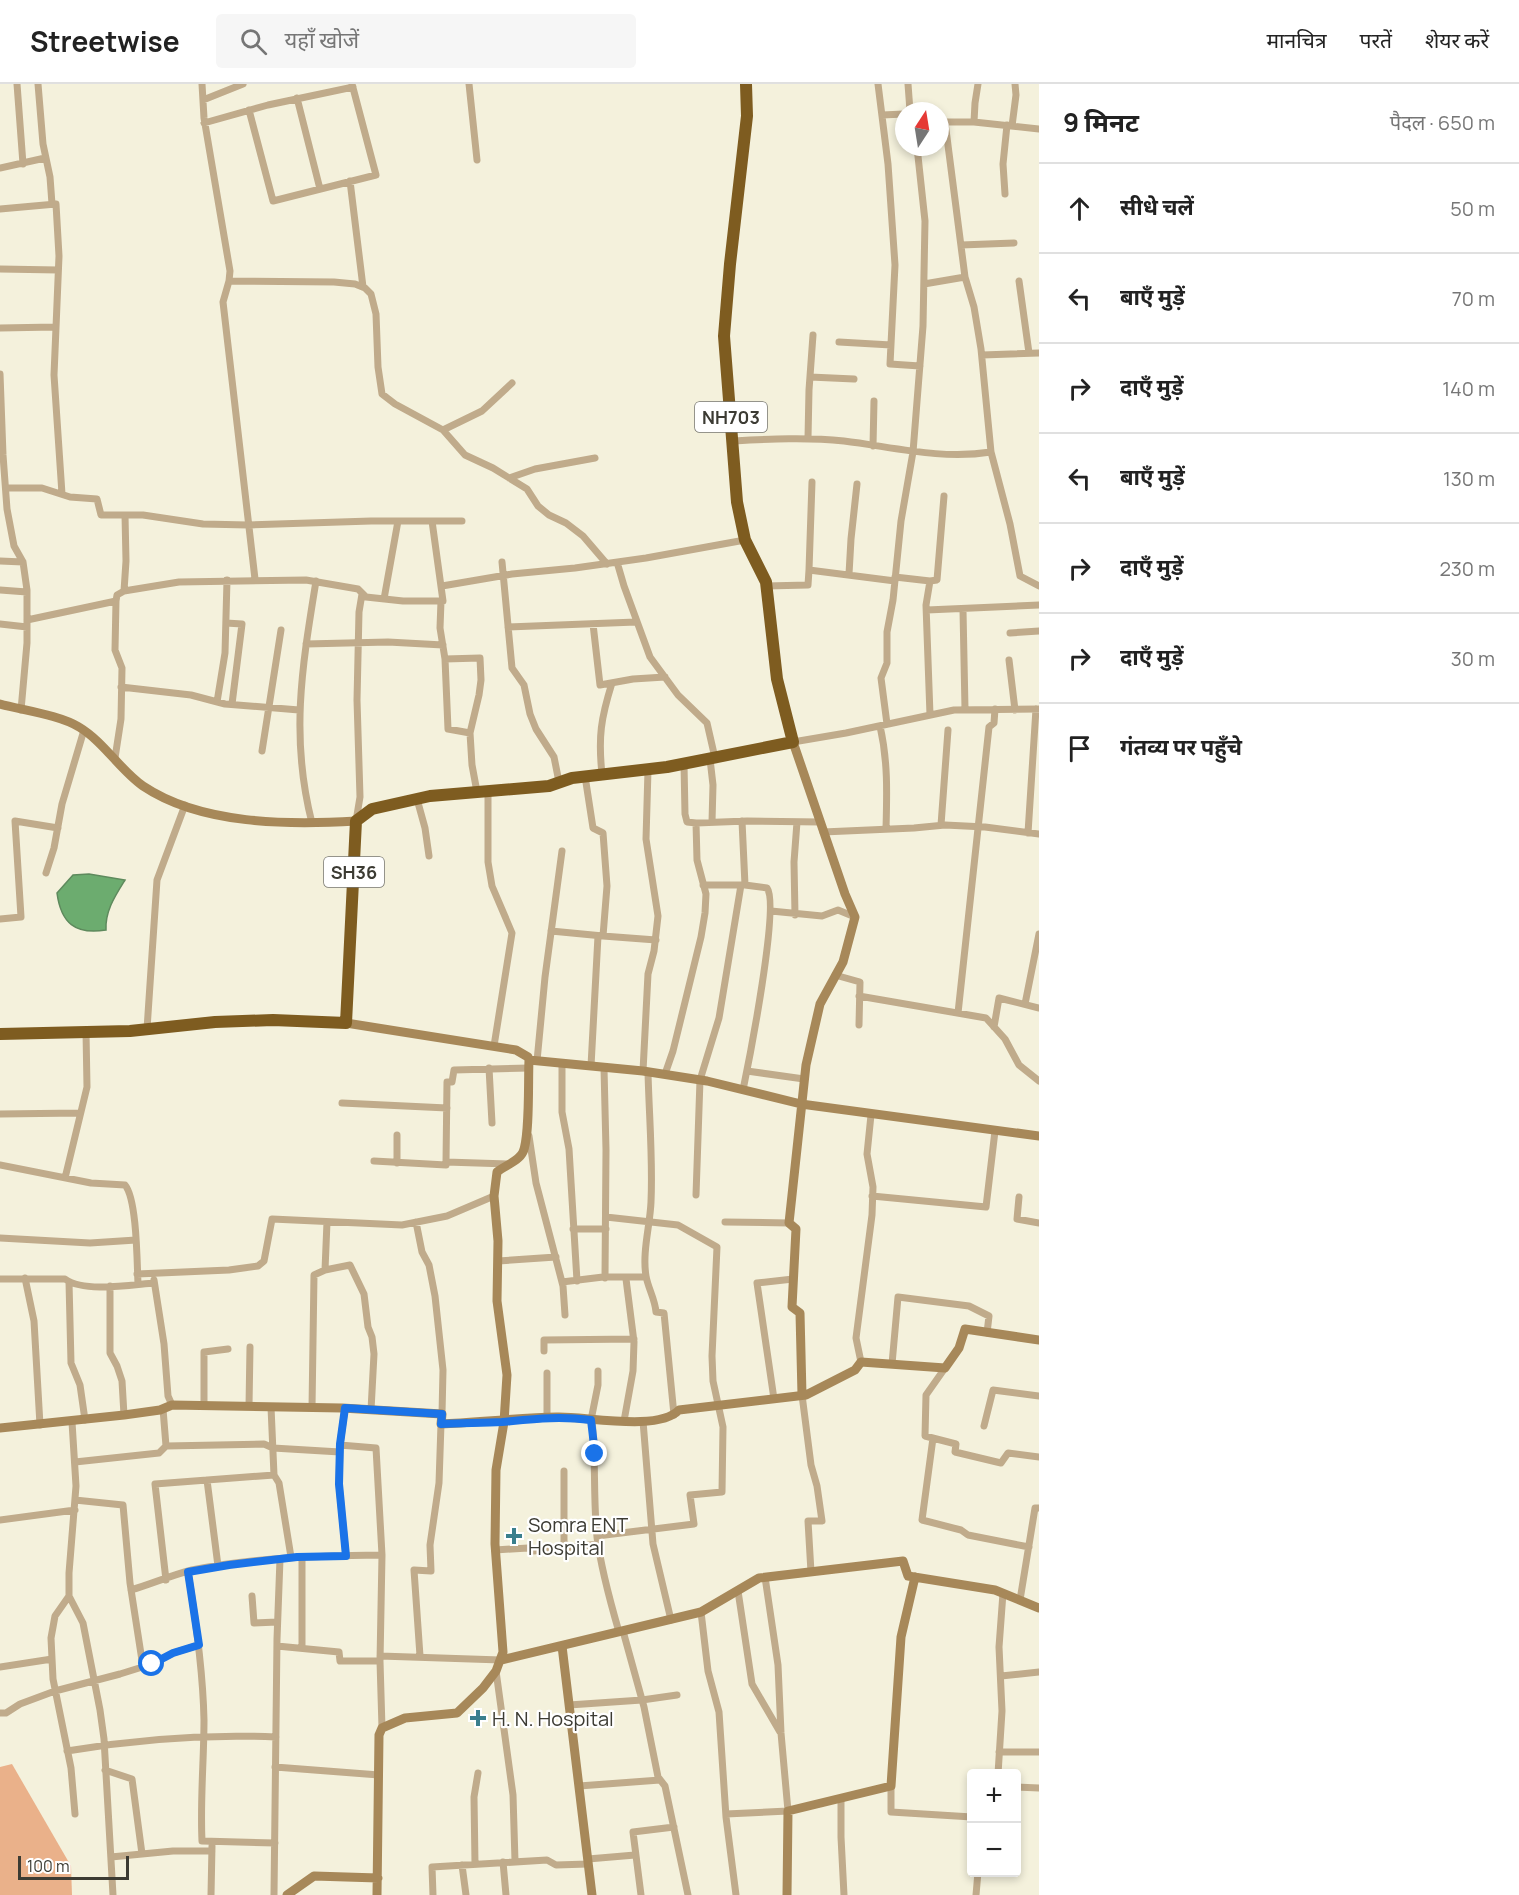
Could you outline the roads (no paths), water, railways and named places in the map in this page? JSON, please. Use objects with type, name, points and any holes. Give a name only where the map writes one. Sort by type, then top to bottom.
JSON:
[{"type":"highway","name":"NH703","points":[[746,84],[747,116],[724,336],[737,502],[745,540],[766,586],[777,679],[793,742]]},
{"type":"highway","points":[[356,821],[372,809],[417,799],[549,786],[572,778],[648,770],[793,742]]},
{"type":"highway","name":"SH36","points":[[346,1023],[356,821]]},
{"type":"highway","points":[[0,1034],[147,1029],[215,1022],[273,1020],[346,1023]]},
{"type":"street","points":[[17,84],[22,164]]},
{"type":"street","points":[[38,84],[52,204]]},
{"type":"street","points":[[202,84],[204,123],[230,271],[223,302],[255,579]]},
{"type":"street","points":[[203,100],[243,84]]},
{"type":"street","points":[[469,84],[477,160]]},
{"type":"street","points":[[878,84],[891,194],[895,265],[891,364],[920,366]]},
{"type":"street","points":[[908,84],[909,102]]},
{"type":"street","points":[[974,122],[978,84]]},
{"type":"street","points":[[1005,194],[1003,164],[1016,95],[1015,84]]},
{"type":"street","points":[[204,123],[249,110],[353,85],[376,175],[273,201],[249,110]]},
{"type":"street","points":[[297,98],[320,189]]},
{"type":"street","points":[[882,115],[895,114]]},
{"type":"street","points":[[949,122],[974,122],[1039,129]]},
{"type":"street","points":[[886,829],[888,778],[881,678],[887,663],[887,632],[901,521],[914,452],[924,284],[925,221],[918,156]]},
{"type":"street","points":[[947,156],[965,277],[974,307],[982,355],[991,452],[1010,524],[1020,576],[1039,586]]},
{"type":"street","points":[[0,168],[45,158]]},
{"type":"street","points":[[350,182],[363,287]]},
{"type":"street","points":[[0,209],[56,204],[58,270],[54,375],[62,494]]},
{"type":"street","points":[[961,245],[1014,243]]},
{"type":"street","points":[[0,269],[58,270]]},
{"type":"street","points":[[924,284],[965,277]]},
{"type":"street","points":[[229,281],[334,282],[363,287],[371,294],[376,314],[378,368],[382,394],[395,404],[443,430],[465,455],[527,489],[538,506],[549,515],[566,522],[583,536],[607,564]]},
{"type":"street","points":[[1019,281],[1029,353]]},
{"type":"street","points":[[0,328],[55,327]]},
{"type":"street","points":[[808,438],[813,334]]},
{"type":"street","points":[[839,342],[891,345]]},
{"type":"street","points":[[982,355],[1039,353]]},
{"type":"street","points":[[0,374],[2,469],[6,488],[4,514],[14,546],[23,562],[27,592],[21,710]]},
{"type":"street","points":[[810,377],[854,379]]},
{"type":"street","points":[[443,430],[482,411],[512,383]]},
{"type":"street","points":[[873,446],[874,401]]},
{"type":"street","points":[[732,441],[808,438],[914,452],[991,452]]},
{"type":"street","points":[[509,478],[535,469],[595,458]]},
{"type":"street","points":[[766,586],[808,585],[812,482]]},
{"type":"street","points":[[849,574],[858,484]]},
{"type":"street","points":[[6,488],[42,488],[97,500],[101,515],[143,515],[203,524],[462,521]]},
{"type":"street","points":[[809,570],[895,579],[937,580],[944,496]]},
{"type":"street","points":[[124,591],[125,515]]},
{"type":"street","points":[[384,599],[398,521]]},
{"type":"street","points":[[432,521],[442,586],[440,627],[445,658],[448,729],[470,733]]},
{"type":"street","points":[[442,586],[504,575],[607,564],[745,540]]},
{"type":"street","points":[[0,561],[23,562]]},
{"type":"street","points":[[502,562],[512,668],[524,685],[530,714],[536,729],[554,757],[559,782]]},
{"type":"street","points":[[617,562],[650,657],[678,695],[707,723],[713,759],[712,822]]},
{"type":"street","points":[[115,758],[121,719],[122,687],[122,668],[116,650],[116,601],[117,595],[124,591],[179,582],[255,579],[316,581],[358,589],[366,597],[441,601]]},
{"type":"street","points":[[217,702],[225,653],[226,580]]},
{"type":"street","points":[[312,823],[306,802],[300,755],[299,710],[300,684],[316,581]]},
{"type":"street","points":[[930,581],[927,610],[930,715]]},
{"type":"street","points":[[0,590],[27,592]]},
{"type":"street","points":[[0,704],[64,720],[84,730],[142,785],[185,805],[237,818],[312,823],[356,821],[360,797],[357,700],[359,612],[362,594]]},
{"type":"street","points":[[0,624],[27,623],[116,601]]},
{"type":"street","points":[[927,610],[1039,605]]},
{"type":"street","points":[[963,610],[965,709]]},
{"type":"street","points":[[508,627],[636,622]]},
{"type":"street","points":[[226,623],[242,624],[232,705]]},
{"type":"street","points":[[593,624],[600,685],[633,679],[665,677]]},
{"type":"street","points":[[262,750],[281,630]]},
{"type":"street","points":[[1010,633],[1039,631]]},
{"type":"street","points":[[306,644],[443,645]]},
{"type":"street","points":[[445,658],[480,658],[481,680],[470,733],[472,765],[482,792],[492,886],[512,933],[494,1046]]},
{"type":"street","points":[[1009,660],[1015,710]]},
{"type":"street","points":[[602,774],[599,733],[602,713],[612,683]]},
{"type":"street","points":[[122,687],[191,695],[232,705],[299,710]]},
{"type":"street","points":[[789,1223],[804,1079],[820,1004],[843,962],[855,917],[821,827],[793,742],[965,709],[1038,709],[1028,833]]},
{"type":"street","points":[[958,1012],[989,727],[994,723],[995,710]]},
{"type":"street","points":[[46,873],[62,804],[84,730]]},
{"type":"street","points":[[941,825],[948,730]]},
{"type":"street","points":[[684,764],[687,822],[797,822],[821,827],[886,829],[941,825],[978,826],[1039,834]]},
{"type":"street","points":[[648,770],[646,839],[658,916],[656,940],[648,974],[646,1072],[652,1172],[646,1277],[656,1312],[664,1313],[674,1415]]},
{"type":"street","points":[[585,776],[593,828],[603,833],[607,886],[591,1066]]},
{"type":"street","points":[[417,799],[425,828],[429,856]]},
{"type":"street","points":[[147,1029],[158,880],[185,805]]},
{"type":"street","points":[[0,919],[21,917],[15,821],[58,828]]},
{"type":"street","points":[[696,1195],[700,1080],[718,1018],[743,885],[742,821]]},
{"type":"street","points":[[795,915],[794,862],[797,822]]},
{"type":"street","points":[[665,1074],[673,1051],[701,937],[706,894],[697,860],[696,823]]},
{"type":"street","points":[[382,1728],[405,1718],[457,1713],[483,1688],[496,1671],[503,1652],[495,1550],[496,1470],[504,1422],[507,1375],[497,1301],[498,1241],[494,1196],[497,1172],[517,1160],[523,1152],[532,1063],[562,851]]},
{"type":"street","points":[[703,885],[743,885],[767,888],[771,893],[771,911],[743,1090]]},
{"type":"street","points":[[771,911],[822,916],[837,910],[855,917]]},
{"type":"street","points":[[551,931],[656,940]]},
{"type":"street","points":[[1025,1004],[1039,934]]},
{"type":"street","points":[[835,975],[860,982],[859,1025]]},
{"type":"street","points":[[860,996],[986,1018],[1005,1039],[1019,1065],[1039,1082]]},
{"type":"street","points":[[994,1027],[999,998],[1039,1008]]},
{"type":"street","points":[[346,1023],[516,1050],[528,1056],[532,1063]]},
{"type":"street","points":[[64,1178],[87,1087],[86,1032]]},
{"type":"street","points":[[374,1161],[446,1165],[447,1082],[452,1082],[454,1070],[532,1063],[591,1066],[665,1074],[801,1104],[1039,1136]]},
{"type":"street","points":[[562,1064],[562,1112],[568,1149],[577,1281]]},
{"type":"street","points":[[489,1068],[492,1123]]},
{"type":"street","points":[[604,1068],[605,1278]]},
{"type":"street","points":[[747,1071],[804,1079]]},
{"type":"street","points":[[342,1103],[447,1108]]},
{"type":"street","points":[[0,1114],[80,1113]]},
{"type":"street","points":[[0,1428],[72,1422],[167,1407],[204,1405],[345,1408],[442,1419],[504,1422],[547,1417],[643,1421],[674,1415],[679,1410],[802,1395],[855,1370],[861,1362],[856,1338],[872,1196],[867,1154],[871,1115]]},
{"type":"street","points":[[527,1127],[536,1183],[562,1282],[565,1315]]},
{"type":"street","points":[[872,1196],[986,1207],[995,1131]]},
{"type":"street","points":[[397,1135],[397,1163]]},
{"type":"street","points":[[446,1162],[508,1164]]},
{"type":"street","points":[[0,1165],[91,1184],[125,1185],[129,1189],[136,1240],[138,1284]]},
{"type":"street","points":[[137,1274],[258,1266],[264,1261],[272,1220],[402,1225],[447,1216],[494,1196]]},
{"type":"street","points":[[1019,1197],[1017,1219],[1039,1223]]},
{"type":"street","points":[[597,1536],[694,1524],[690,1495],[722,1492],[723,1427],[717,1406],[712,1356],[717,1247],[678,1225],[606,1217]]},
{"type":"street","points":[[725,1221],[789,1223],[796,1229],[792,1307],[800,1313],[802,1395],[811,1465],[817,1486],[822,1521],[808,1521],[811,1572]]},
{"type":"street","points":[[325,1270],[327,1222]]},
{"type":"street","points":[[416,1222],[422,1252],[429,1265],[435,1296],[442,1370],[439,1483],[430,1545],[431,1571],[414,1570],[420,1656]]},
{"type":"street","points":[[573,1229],[606,1229]]},
{"type":"street","points":[[0,1238],[90,1243],[136,1240]]},
{"type":"street","points":[[498,1261],[556,1257]]},
{"type":"street","points":[[312,1407],[314,1275],[325,1270],[350,1266],[364,1294],[368,1327],[372,1337],[374,1354],[371,1410]]},
{"type":"street","points":[[75,1462],[159,1454],[166,1446],[168,1396],[164,1344],[153,1274]]},
{"type":"street","points":[[562,1282],[646,1277]]},
{"type":"street","points":[[0,1278],[65,1280],[71,1284],[110,1286],[154,1283]]},
{"type":"street","points":[[25,1278],[34,1321],[40,1425]]},
{"type":"street","points":[[624,1421],[633,1371],[634,1339],[627,1278]]},
{"type":"street","points":[[774,1399],[757,1283],[794,1279]]},
{"type":"street","points":[[69,1282],[71,1363],[80,1385],[85,1420]]},
{"type":"street","points":[[110,1286],[110,1353],[122,1381],[124,1415]]},
{"type":"street","points":[[892,1364],[898,1297],[969,1306],[989,1316],[987,1333]]},
{"type":"street","points":[[1039,1340],[965,1329],[959,1348],[926,1395],[925,1436],[956,1444],[955,1452],[1001,1463],[1008,1454],[1039,1457]]},
{"type":"street","points":[[544,1351],[544,1340],[634,1339]]},
{"type":"street","points":[[249,1406],[250,1347]]},
{"type":"street","points":[[204,1405],[204,1352],[228,1349]]},
{"type":"street","points":[[861,1362],[945,1368]]},
{"type":"street","points":[[598,1371],[598,1385],[591,1420],[595,1454],[597,1536],[621,1632],[642,1700],[660,1780],[665,1786],[688,1895]]},
{"type":"street","points":[[547,1373],[547,1417]]},
{"type":"street","points":[[984,1426],[993,1390],[1039,1396]]},
{"type":"street","points":[[271,1407],[274,1475],[279,1483],[291,1557]]},
{"type":"street","points":[[345,1408],[340,1448],[339,1484],[346,1556]]},
{"type":"street","points":[[643,1421],[653,1544],[671,1620]]},
{"type":"street","points":[[72,1422],[75,1510],[69,1596],[83,1623],[95,1681],[104,1744],[113,1895]]},
{"type":"street","points":[[933,1438],[922,1520],[960,1530],[968,1535],[1029,1547]]},
{"type":"street","points":[[166,1446],[264,1444],[272,1448],[376,1448],[382,1555],[380,1659],[382,1728],[377,1895]]},
{"type":"street","points":[[564,1471],[564,1548]]},
{"type":"street","points":[[166,1580],[154,1484],[274,1475]]},
{"type":"street","points":[[207,1480],[218,1566]]},
{"type":"street","points":[[75,1500],[123,1504],[131,1590],[144,1667]]},
{"type":"street","points":[[1020,1600],[1035,1508],[1039,1508]]},
{"type":"street","points":[[0,1520],[75,1510]]},
{"type":"street","points":[[495,1550],[528,1548],[534,1551],[599,1544]]},
{"type":"street","points":[[131,1590],[188,1572],[218,1566],[291,1557],[382,1555]]},
{"type":"street","points":[[302,1557],[302,1648]]},
{"type":"street","points":[[274,1895],[277,1622],[280,1559]]},
{"type":"street","points":[[277,1646],[339,1652],[340,1661],[420,1656],[501,1660],[701,1612],[759,1578],[903,1561],[908,1576],[995,1590],[1039,1608]]},
{"type":"street","points":[[188,1572],[202,1671],[202,1840],[275,1843]]},
{"type":"street","points":[[765,1577],[778,1665],[788,1811],[788,1895]]},
{"type":"street","points":[[915,1577],[901,1637],[891,1812],[967,1817]]},
{"type":"street","points":[[738,1590],[752,1684],[781,1733]]},
{"type":"street","points":[[998,1769],[1001,1676],[999,1647],[1003,1593]]},
{"type":"street","points":[[69,1596],[55,1616],[51,1638],[55,1691],[67,1751],[75,1814]]},
{"type":"street","points":[[252,1596],[255,1623],[277,1622]]},
{"type":"street","points":[[701,1612],[708,1671],[719,1712],[726,1814],[736,1895]]},
{"type":"street","points":[[0,1713],[6,1713],[20,1704],[55,1691],[144,1667],[173,1653],[199,1645]]},
{"type":"street","points":[[562,1646],[592,1895]]},
{"type":"street","points":[[0,1667],[52,1659]]},
{"type":"street","points":[[496,1671],[513,1795],[515,1861]]},
{"type":"street","points":[[1001,1676],[1039,1672]]},
{"type":"street","points":[[569,1705],[677,1695]]},
{"type":"street","points":[[67,1751],[104,1744],[155,1739],[237,1735],[276,1737]]},
{"type":"street","points":[[999,1752],[1039,1752]]},
{"type":"street","points":[[275,1767],[379,1775]]},
{"type":"street","points":[[105,1770],[132,1779],[142,1854]]},
{"type":"street","points":[[475,1864],[474,1797],[478,1773]]},
{"type":"street","points":[[579,1786],[660,1780]]},
{"type":"street","points":[[726,1814],[788,1811],[891,1786]]},
{"type":"street","points":[[1021,1787],[1039,1788]]},
{"type":"street","points":[[841,1798],[844,1895]]},
{"type":"street","points":[[641,1895],[633,1832],[674,1827]]},
{"type":"street","points":[[211,1895],[212,1841]]},
{"type":"street","points":[[111,1857],[212,1851]]},
{"type":"street","points":[[433,1895],[432,1867],[547,1860],[556,1865],[635,1855]]},
{"type":"street","points":[[503,1862],[506,1895]]},
{"type":"street","points":[[462,1865],[466,1895]]},
{"type":"street","points":[[287,1895],[314,1876],[378,1878]]},
{"type":"street","points":[[976,1895],[978,1877]]},
{"type":"place","name":"Somra ENT Hospital","points":[[514,1536]]},
{"type":"place","name":"H. N. Hospital","points":[[478,1718]]}]
